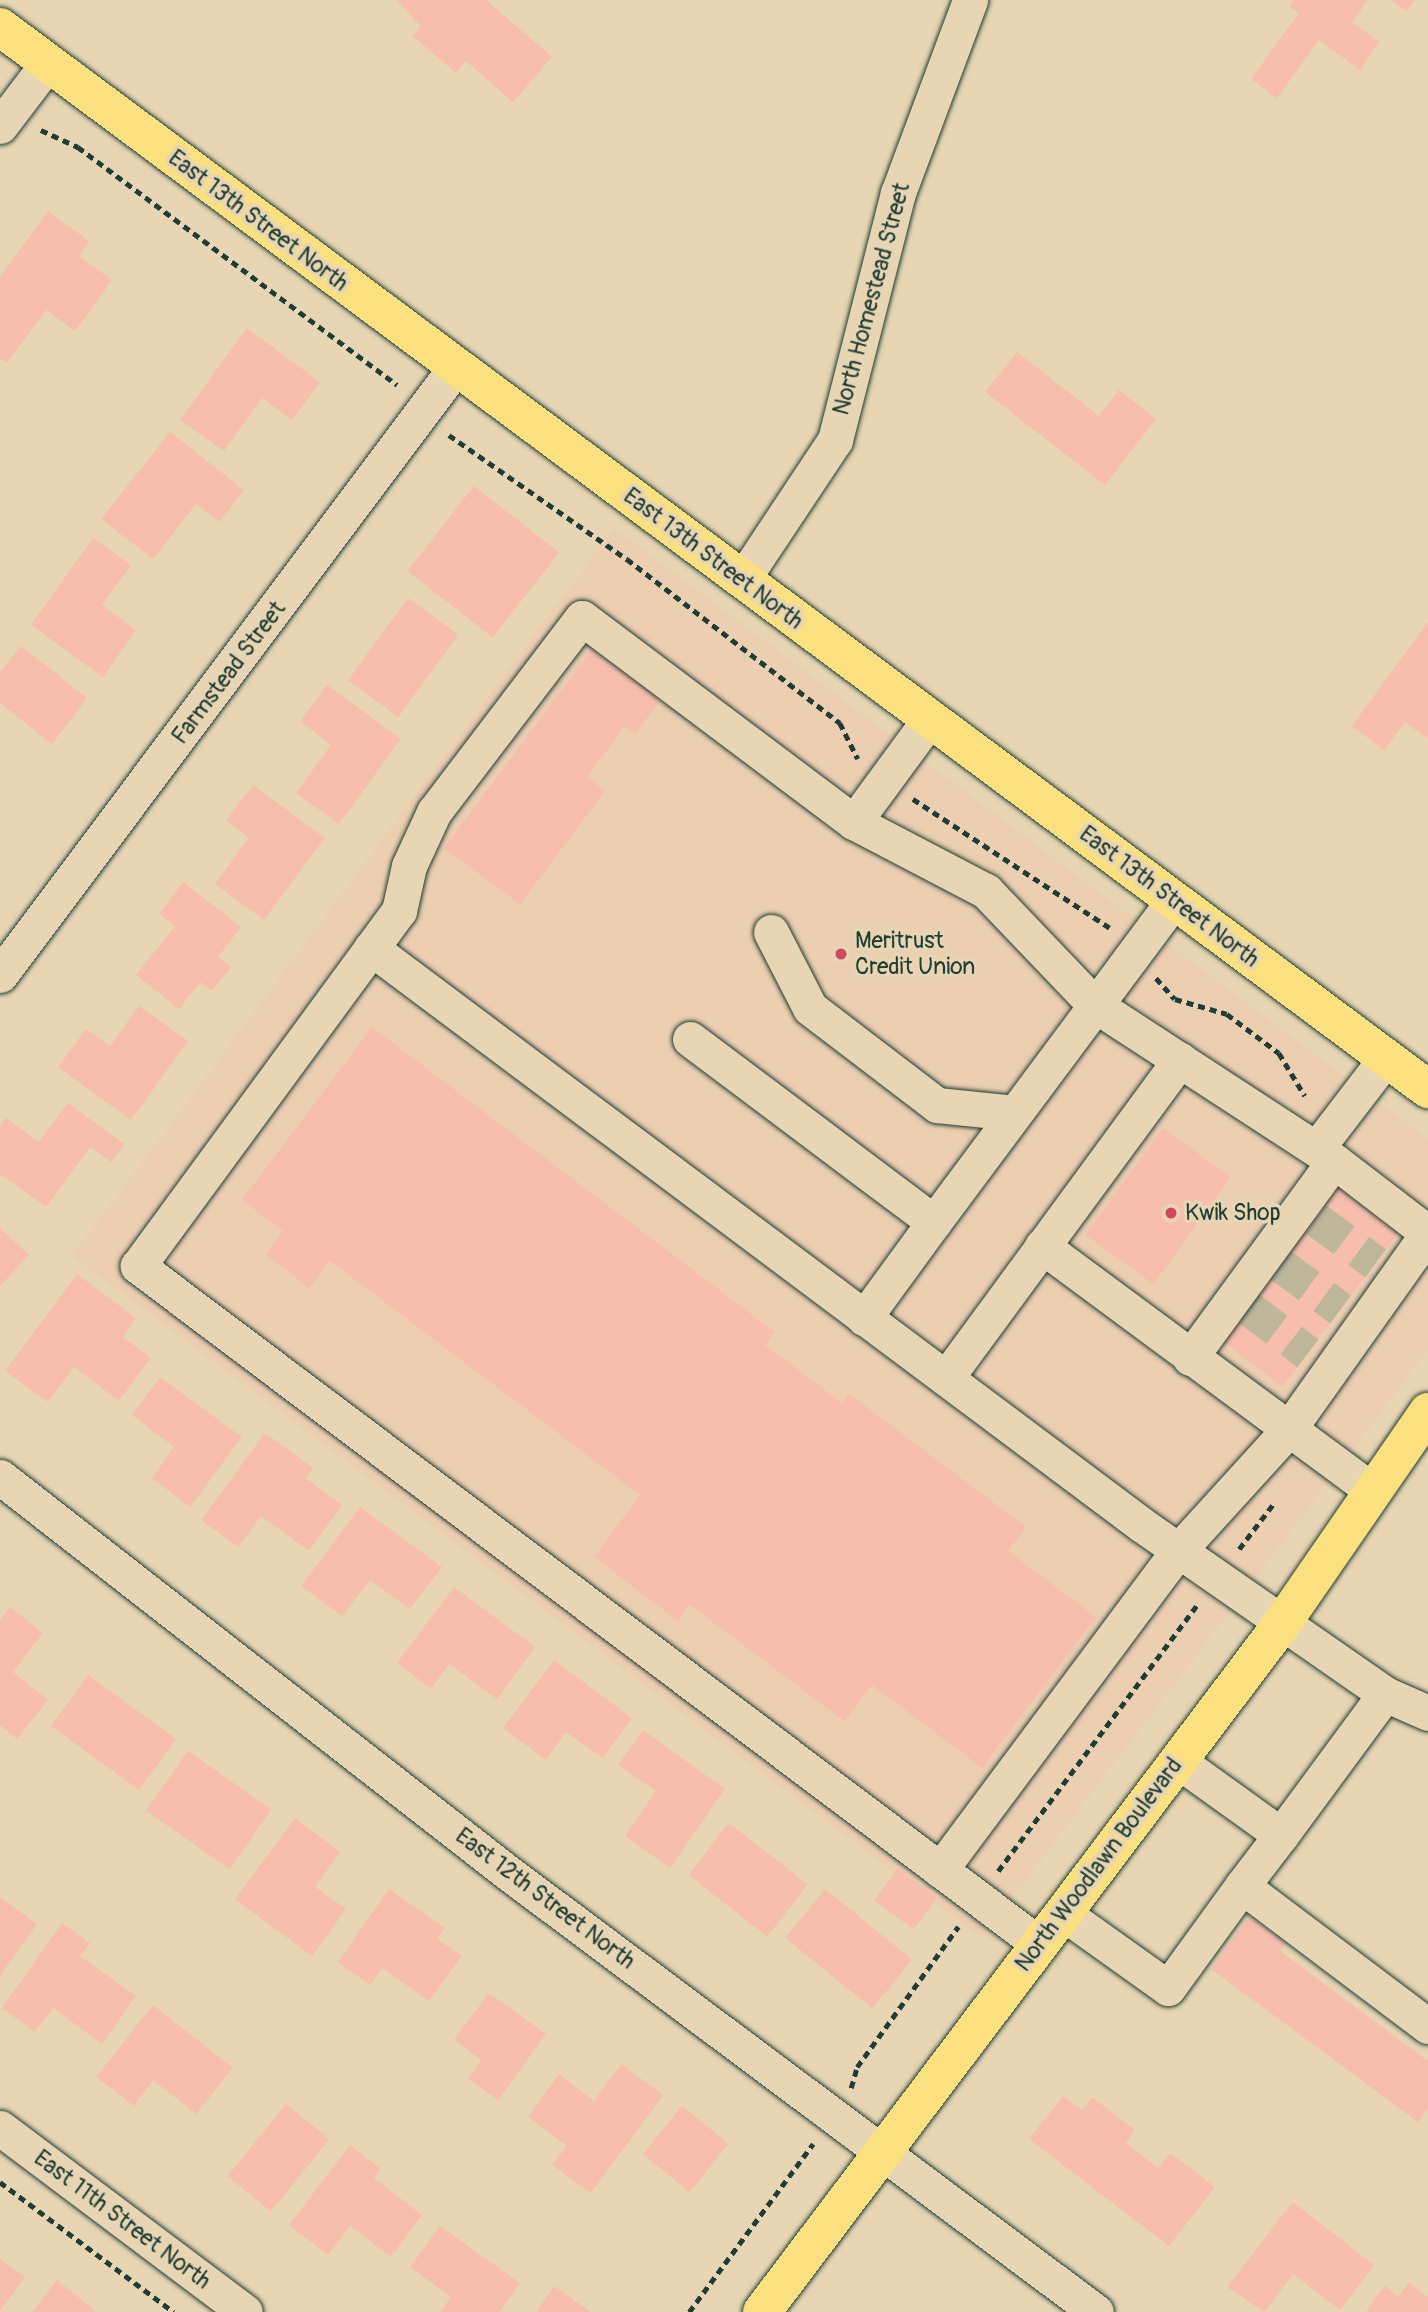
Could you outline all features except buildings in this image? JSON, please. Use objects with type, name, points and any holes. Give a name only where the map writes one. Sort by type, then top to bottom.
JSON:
[{"type":"main road","name":"East 13th Street North","points":[[0,27],[455,368],[1428,1089]]},
{"type":"main road","name":"North Woodlawn Boulevard","points":[[762,2312],[1281,1625],[1370,1489],[1428,1412]]},
{"type":"street","name":"North Homestead Street","points":[[742,580],[835,440],[898,193],[970,0]]},
{"type":"street","points":[[5,120],[48,63]]},
{"type":"street","name":"Farmstead Street","points":[[0,975],[455,368]]},
{"type":"street","points":[[940,1870],[1178,1551],[1287,1430],[1320,1361],[1386,1270],[1428,1233],[1326,1155],[1095,1005],[986,891],[854,822],[582,618],[434,812],[409,866],[399,911],[138,1266],[940,1870],[979,1898],[1039,1944]]},
{"type":"street","points":[[854,822],[929,720]]},
{"type":"street","points":[[864,1318],[1173,901]]},
{"type":"street","points":[[771,932],[810,1007],[937,1105],[1015,1113]]},
{"type":"street","points":[[371,948],[1178,1551],[1281,1625],[1385,1694],[1428,1713]]},
{"type":"street","points":[[691,1039],[934,1222]]},
{"type":"street","points":[[1190,1358],[1242,1302],[1308,1213],[1338,1121],[1386,1058]]},
{"type":"street","points":[[946,1378],[1180,1060]]},
{"type":"street","points":[[1042,1246],[1370,1489]]},
{"type":"street","name":"East 12th Street North","points":[[0,1477],[507,1872],[1096,2312]]},
{"type":"street","points":[[1063,1913],[1168,1988],[1385,1694]]},
{"type":"street","points":[[1178,1761],[1281,1835]]},
{"type":"street","points":[[1242,1886],[1428,2026]]},
{"type":"street","name":"East 11th Street North","points":[[0,2128],[245,2312]]},
{"type":"path","points":[[5,120],[78,147],[380,366],[422,412],[840,723],[856,758],[884,780],[1028,870],[1112,929],[1175,999],[1227,1014],[1279,1053],[1297,1090],[1338,1121]]},
{"type":"path","points":[[689,2312],[834,2116],[857,2067],[979,1898],[1281,1493]]},
{"type":"path","points":[[0,2182],[174,2312]]},
{"type":"shaded area","points":[[614,528],[1428,1139],[1428,1351],[982,1938],[72,1256]]},
{"type":"tunnel","points":[[1316,1219],[1376,1263]]},
{"type":"tunnel","points":[[1281,1265],[1341,1309]]},
{"type":"tunnel","points":[[1249,1308],[1308,1353]]},
{"type":"place","name":"Meritrust Credit Union","points":[[841,954]]},
{"type":"place","name":"Kwik Shop","points":[[1171,1213]]}]
